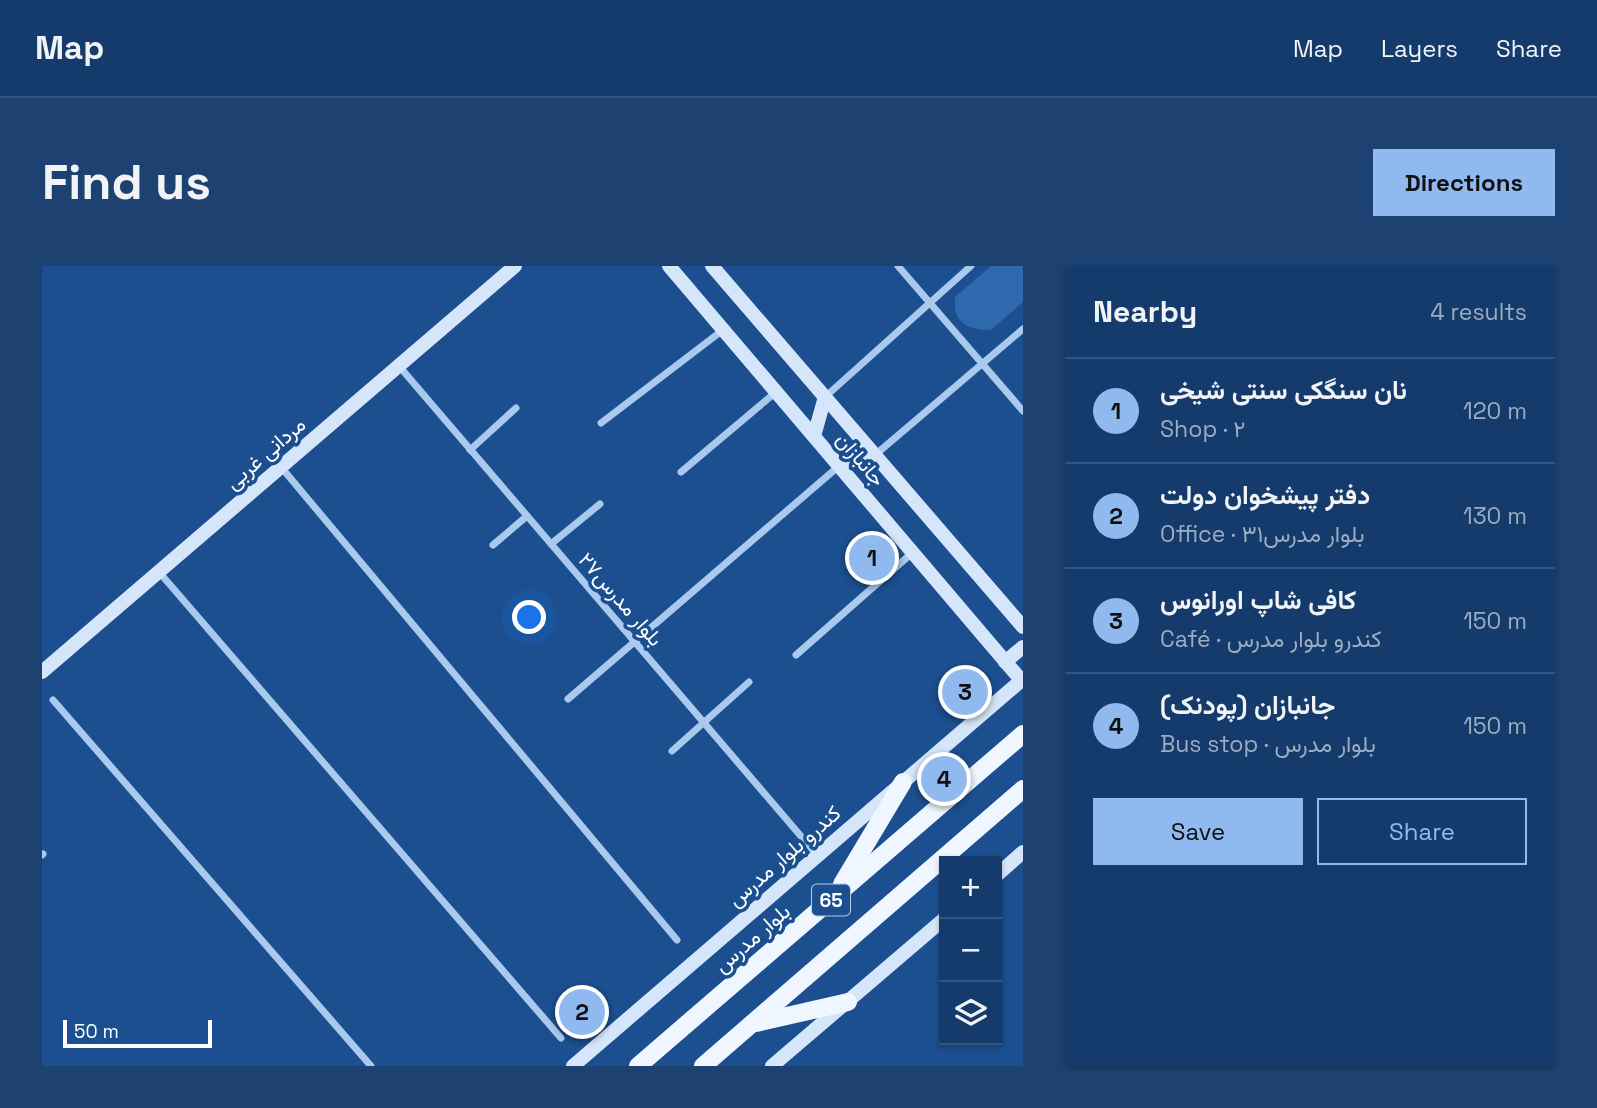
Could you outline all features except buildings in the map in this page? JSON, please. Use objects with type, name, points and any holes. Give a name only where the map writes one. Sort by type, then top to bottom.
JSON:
[{"type":"main road","name":"بلوار مدرس","points":[[638,1066],[1023,734]]},
{"type":"main road","points":[[834,897],[903,782]]},
{"type":"main road","name":"65","points":[[703,1066],[1023,789]]},
{"type":"main road","points":[[752,1024],[848,1002]]},
{"type":"street","name":"مردانی غربی","points":[[42,672],[515,266]]},
{"type":"street","name":"جانبازان","points":[[669,266],[1022,680]]},
{"type":"street","name":"جانبازان","points":[[712,266],[1023,627]]},
{"type":"street","points":[[898,266],[1023,411]]},
{"type":"street","points":[[814,436],[825,397],[971,266]]},
{"type":"street","points":[[568,699],[839,466],[874,455],[984,365],[1023,329]]},
{"type":"street","points":[[601,423],[723,330]]},
{"type":"street","name":"بلوار مدرس۲۷","points":[[398,366],[817,855]]},
{"type":"street","points":[[681,471],[776,392]]},
{"type":"street","points":[[470,450],[516,408]]},
{"type":"street","points":[[281,467],[677,940]]},
{"type":"street","points":[[551,544],[600,504]]},
{"type":"street","points":[[493,545],[527,516]]},
{"type":"street","points":[[796,655],[912,553]]},
{"type":"street","points":[[159,572],[561,1038]]},
{"type":"street","points":[[1005,662],[1023,648]]},
{"type":"street","name":"کندرو بلوار مدرس","points":[[573,1066],[1022,680]]},
{"type":"street","points":[[672,751],[749,682]]},
{"type":"street","points":[[53,700],[371,1066]]},
{"type":"street","points":[[1002,870],[1023,852]]},
{"type":"street","points":[[772,1066],[939,923]]},
{"type":"shaded area","points":[[991,266],[1023,266],[1023,302],[991,330],[975,328],[959,319],[955,297]]},
{"type":"place","name":"نان سنگکی سنتی شیخی","points":[[872,558]]},
{"type":"place","name":"کافی شاپ اورانوس","points":[[965,692]]},
{"type":"place","name":"جانبازان (پودنک)","points":[[944,779]]},
{"type":"place","name":"دفتر پیشخوان دولت","points":[[582,1012]]}]
